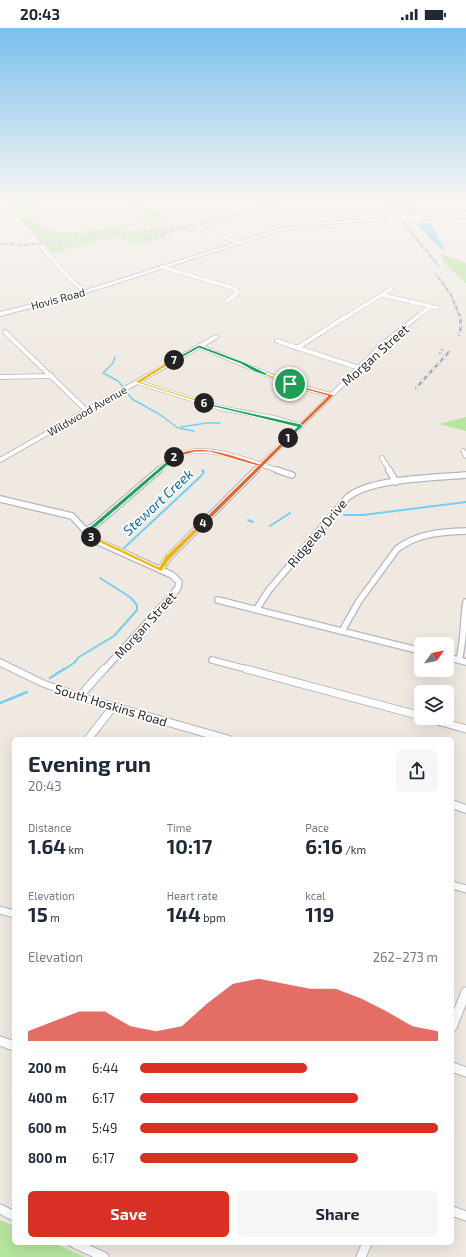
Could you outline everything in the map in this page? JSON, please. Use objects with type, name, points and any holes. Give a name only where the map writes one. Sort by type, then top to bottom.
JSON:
[{"type":"street","points":[[49,255],[71,280],[85,292]]},
{"type":"street","name":"Hovis Road","points":[[0,314],[85,292],[200,255]]},
{"type":"street","points":[[162,268],[233,288],[237,291],[237,294],[227,301]]},
{"type":"street","points":[[297,348],[392,289]]},
{"type":"street","points":[[382,295],[438,308]]},
{"type":"street","name":"Morgan Street","points":[[80,697],[178,588],[179,582],[176,578],[160,570],[168,558],[390,338],[430,307]]},
{"type":"street","points":[[5,332],[87,410]]},
{"type":"street","name":"Wildwood Avenue","points":[[0,460],[216,337]]},
{"type":"street","points":[[276,341],[359,368]]},
{"type":"street","points":[[199,346],[290,384],[331,395]]},
{"type":"street","points":[[0,377],[52,376]]},
{"type":"street","points":[[137,382],[220,408],[274,418],[301,426]]},
{"type":"street","points":[[86,531],[94,526],[179,454],[195,450],[210,451],[292,475]]},
{"type":"street","points":[[463,451],[466,456]]},
{"type":"street","points":[[382,458],[396,482]]},
{"type":"street","name":"Ridgeley Drive","points":[[256,610],[269,590],[347,498],[355,491],[367,486],[466,475]]},
{"type":"street","points":[[0,499],[72,516],[80,522],[94,540],[160,570]]},
{"type":"street","points":[[342,631],[359,601],[402,544],[416,537],[432,533],[466,531]]},
{"type":"street","points":[[218,600],[414,649]]},
{"type":"street","points":[[459,660],[463,646],[463,622],[466,602]]},
{"type":"street","points":[[454,659],[466,662]]},
{"type":"street","points":[[212,660],[414,714]]},
{"type":"street","name":"South Hoskins Road","points":[[0,662],[42,683],[80,697],[219,737]]},
{"type":"street","points":[[90,737],[113,707]]},
{"type":"street","points":[[452,725],[466,729]]},
{"type":"street","points":[[454,805],[466,808]]},
{"type":"street","points":[[454,886],[466,890]]},
{"type":"street","points":[[0,910],[12,913]]},
{"type":"street","points":[[454,1022],[466,992]]},
{"type":"street","points":[[0,1041],[12,1045]]},
{"type":"street","points":[[454,1068],[466,1072]]},
{"type":"street","points":[[0,1209],[12,1215]]},
{"type":"street","points":[[454,1212],[466,1216]]},
{"type":"street","points":[[78,1245],[104,1257]]},
{"type":"street","points":[[361,1257],[365,1245]]},
{"type":"green space","points":[[440,255],[446,255],[466,263],[466,283],[446,265]]},
{"type":"green space","points":[[466,417],[466,431],[439,424]]},
{"type":"green space","points":[[0,1220],[12,1225],[12,1245],[58,1245],[85,1257],[0,1257]]},
{"type":"waterway","name":"Stewart Creek","points":[[115,357],[113,363],[103,373],[118,381],[123,387]]},
{"type":"waterway","name":"Stewart Creek","points":[[126,391],[132,399],[159,414],[178,428],[194,431]]},
{"type":"waterway","points":[[181,427],[207,423],[220,423]]},
{"type":"waterway","name":"Stewart Creek","points":[[124,548],[200,477],[204,472],[202,470]]},
{"type":"waterway","points":[[344,515],[363,515],[466,502]]},
{"type":"waterway","points":[[270,526],[290,513]]},
{"type":"waterway","points":[[248,520],[253,522]]},
{"type":"waterway","name":"Stewart Creek","points":[[63,670],[74,663],[79,657],[114,636],[137,610],[137,605],[130,597],[100,578]]},
{"type":"waterway","name":"Stewart Creek","points":[[50,678],[64,669]]},
{"type":"waterway","name":"Stewart Creek","points":[[0,703],[27,692]]},
{"type":"railway","points":[[430,255],[438,265]]},
{"type":"railway","points":[[436,274],[451,295],[460,317]]},
{"type":"railway","points":[[459,335],[461,327],[460,316]]},
{"type":"railway","points":[[416,388],[449,352]]},
{"type":"route","points":[[290,384],[199,346],[137,382],[220,408],[274,418],[301,426],[261,466],[168,558],[160,570],[100,543],[87,534],[86,531],[94,526],[179,454],[195,450],[210,451],[261,466],[331,395],[290,384]]}]
